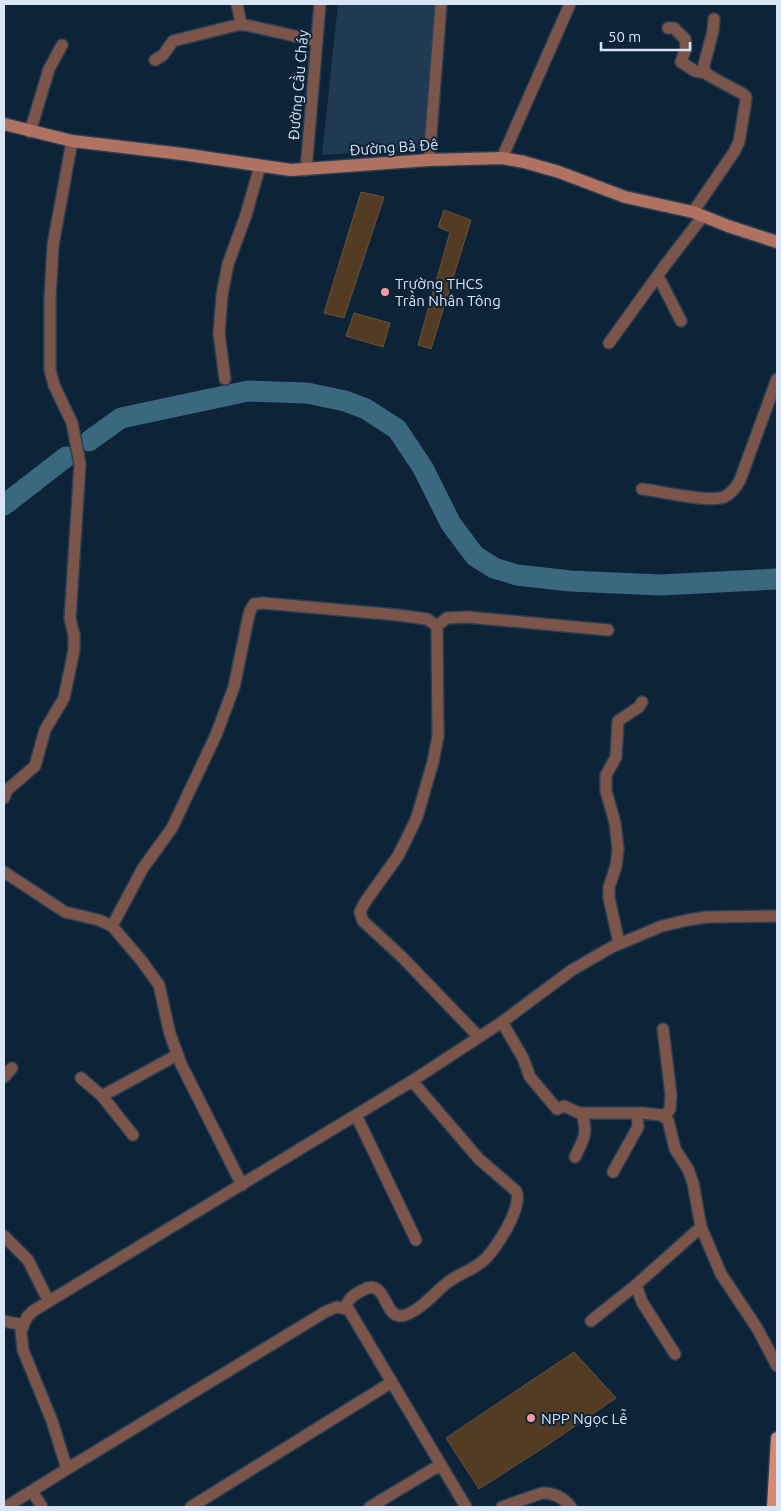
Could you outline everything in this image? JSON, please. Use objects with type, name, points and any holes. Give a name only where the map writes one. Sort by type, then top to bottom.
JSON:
[{"type":"main road","points":[[773,1507],[777,1438]]},
{"type":"street","points":[[237,4],[241,24]]},
{"type":"street","name":"Đường Cầu Cháy","points":[[306,170],[320,4]]},
{"type":"street","points":[[429,160],[441,4]]},
{"type":"street","points":[[502,158],[570,4]]},
{"type":"street","points":[[706,72],[704,65],[713,31],[714,19]]},
{"type":"street","points":[[155,60],[163,55],[173,42],[241,24],[317,40]]},
{"type":"street","points":[[609,343],[658,276],[698,214],[734,152],[740,137],[746,97],[741,92],[706,72],[695,71],[681,62],[686,48],[686,40],[674,28],[668,28]]},
{"type":"street","points":[[30,132],[49,69],[62,45]]},
{"type":"street","name":"Đường Bà Đê","points":[[4,124],[72,141],[182,154],[291,170],[429,160],[502,158],[559,172],[625,197],[698,214],[777,242]]},
{"type":"street","points":[[4,798],[8,790],[35,766],[45,730],[64,698],[74,650],[74,635],[70,618],[80,464],[72,423],[54,385],[50,365],[50,299],[53,245],[72,141]]},
{"type":"street","points":[[225,379],[219,334],[222,295],[228,264],[246,215],[260,166]]},
{"type":"street","points":[[658,276],[681,321]]},
{"type":"street","points":[[642,489],[710,499],[723,497],[732,492],[740,480],[777,379]]},
{"type":"street","points":[[112,926],[144,868],[172,828],[222,721],[234,687],[254,604],[263,603],[397,615],[427,619],[437,626]]},
{"type":"street","points":[[437,626],[447,618],[467,617],[608,630]]},
{"type":"street","points":[[437,626],[438,736],[433,762],[417,817],[407,840],[360,912],[363,921],[402,957],[479,1037]]},
{"type":"street","points":[[619,943],[609,898],[609,887],[616,866],[618,849],[615,823],[606,791],[606,775],[616,757],[618,721],[642,702]]},
{"type":"street","points":[[4,872],[65,912],[99,920],[112,926],[141,960],[159,985],[170,1034],[177,1055],[242,1185]]},
{"type":"street","points":[[67,1468],[52,1421],[23,1350],[21,1340],[23,1326],[27,1317],[48,1300],[412,1081],[502,1022],[578,967],[619,943],[662,926],[688,920],[707,917],[777,916]]},
{"type":"street","points":[[502,1022],[523,1058],[530,1077],[557,1109],[564,1106],[582,1113],[660,1115],[668,1120],[675,1149],[688,1169],[693,1183],[702,1226],[721,1274],[757,1328],[777,1366]]},
{"type":"street","points":[[663,1029],[672,1095],[670,1109],[664,1117]]},
{"type":"street","points":[[102,1096],[177,1055]]},
{"type":"street","points":[[4,1077],[12,1068]]},
{"type":"street","points":[[81,1078],[102,1096],[133,1135]]},
{"type":"street","points":[[345,1308],[351,1296],[373,1286],[379,1290],[392,1312],[396,1315],[405,1315],[422,1304],[452,1278],[483,1261],[495,1248],[516,1210],[518,1199],[516,1191],[479,1159],[412,1081]]},
{"type":"street","points":[[575,1157],[585,1135],[586,1128],[582,1113]]},
{"type":"street","points":[[614,1172],[638,1127],[637,1113]]},
{"type":"street","points":[[356,1115],[416,1240]]},
{"type":"street","points":[[591,1321],[636,1285],[702,1226]]},
{"type":"street","points":[[4,1236],[28,1260],[48,1300]]},
{"type":"street","points":[[636,1285],[642,1302],[675,1354]]},
{"type":"street","points":[[6,1507],[325,1312],[337,1307],[349,1310],[466,1507]]},
{"type":"street","points":[[4,1321],[23,1326]]},
{"type":"street","points":[[191,1507],[392,1382]]},
{"type":"street","points":[[370,1507],[440,1465]]},
{"type":"street","points":[[32,1491],[42,1507]]},
{"type":"street","points":[[502,1507],[542,1492],[562,1498],[571,1507]]},
{"type":"shaded area","points":[[338,4],[435,4],[424,148],[322,155]]},
{"type":"building","points":[[361,192],[384,197],[344,318],[324,313]]},
{"type":"building","points":[[444,210],[471,220],[431,349],[418,345],[450,232],[438,227]]},
{"type":"building","points":[[354,313],[390,323],[383,347],[346,336]]},
{"type":"building","name":"NPP Ngọc Lễ","points":[[574,1352],[616,1398],[479,1489],[446,1438]]},
{"type":"waterway","points":[[89,441],[121,418],[248,391],[307,393],[345,401],[366,409],[397,429],[423,468],[451,524],[475,556],[494,568],[517,575],[570,581],[660,585],[777,579]]},
{"type":"waterway","points":[[4,505],[66,457]]},
{"type":"place","name":"Trường THCS Trần Nhân Tông","points":[[385,292]]},
{"type":"place","name":"NPP Ngọc Lễ","points":[[531,1418]]}]
